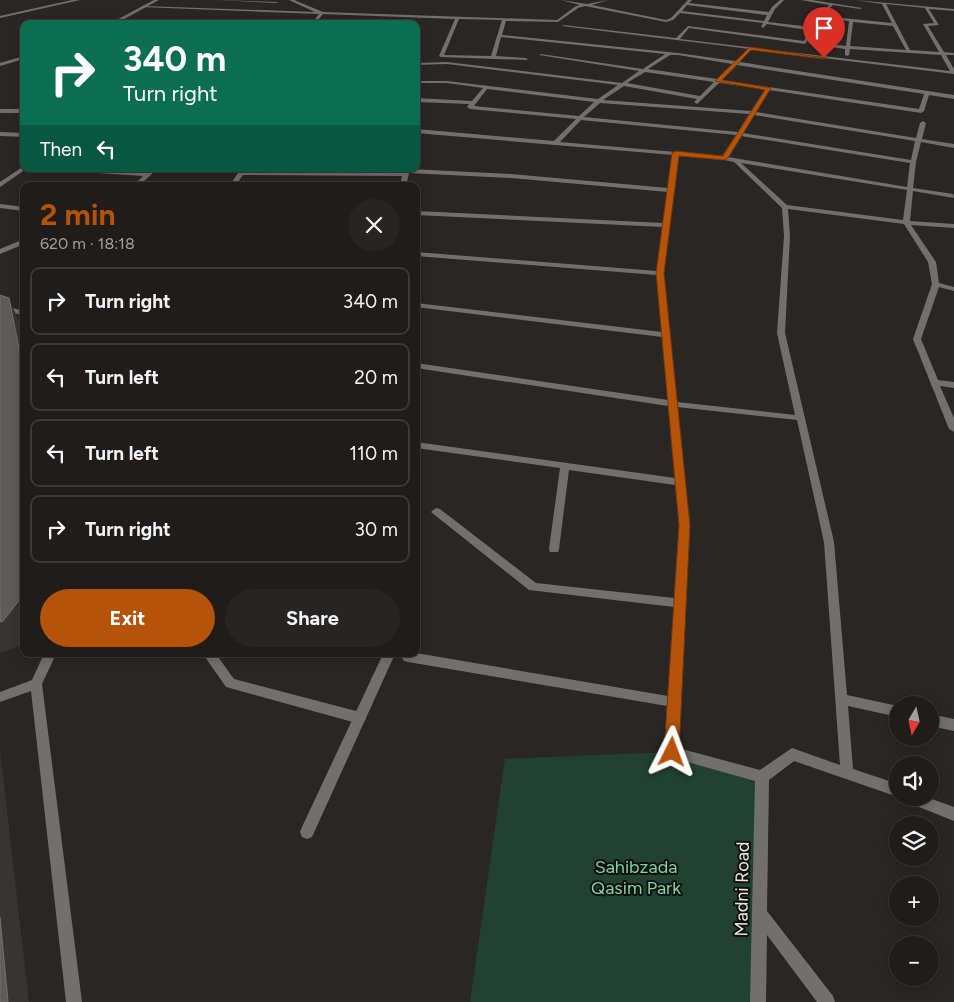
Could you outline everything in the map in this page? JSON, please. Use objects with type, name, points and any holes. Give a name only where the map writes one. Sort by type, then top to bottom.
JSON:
[{"type":"street","points":[[0,17],[78,0]]},
{"type":"street","points":[[119,20],[157,0]]},
{"type":"street","points":[[218,0],[276,2]]},
{"type":"street","points":[[291,0],[322,13]]},
{"type":"street","points":[[563,0],[666,21],[672,19],[688,2],[771,14]]},
{"type":"street","points":[[143,7],[278,11],[368,17],[558,21],[577,7],[606,0]]},
{"type":"street","points":[[691,108],[750,49],[771,14],[782,0]]},
{"type":"street","points":[[803,0],[860,8]]},
{"type":"street","points":[[857,0],[954,10]]},
{"type":"street","points":[[944,0],[946,9]]},
{"type":"street","points":[[811,28],[832,4]]},
{"type":"street","points":[[884,4],[909,52]]},
{"type":"street","points":[[714,44],[742,5]]},
{"type":"street","points":[[558,21],[564,26],[954,73],[925,24],[937,25],[927,8]]},
{"type":"street","points":[[268,20],[278,11]]},
{"type":"street","points":[[679,12],[811,28],[823,31],[826,36],[819,44],[848,48],[954,54]]},
{"type":"street","points":[[316,20],[322,13]]},
{"type":"street","points":[[819,17],[894,25]]},
{"type":"street","points":[[441,56],[457,18]]},
{"type":"street","points":[[493,58],[504,20]]},
{"type":"street","points":[[847,60],[851,20]]},
{"type":"street","points":[[550,46],[559,37],[564,26]]},
{"type":"street","points":[[677,40],[688,26],[805,43],[809,36],[824,38]]},
{"type":"street","points":[[500,36],[559,37],[668,54],[736,62],[954,97]]},
{"type":"street","points":[[545,50],[541,55],[921,111],[927,92]]},
{"type":"street","points":[[556,142],[598,102],[642,70],[668,54]]},
{"type":"street","points":[[433,56],[526,59]]},
{"type":"street","points":[[0,65],[20,58]]},
{"type":"street","points":[[420,64],[447,62],[622,84],[701,98]]},
{"type":"street","points":[[420,82],[447,82],[598,102],[753,113],[954,146]]},
{"type":"street","points":[[486,87],[470,107],[740,134],[914,162]]},
{"type":"street","points":[[724,158],[768,88]]},
{"type":"street","points":[[420,100],[474,103]]},
{"type":"street","points":[[13,111],[20,105]]},
{"type":"street","points":[[0,111],[20,111]]},
{"type":"street","points":[[923,124],[914,162],[906,223],[932,262],[936,284],[917,339],[954,430]]},
{"type":"street","points":[[420,131],[724,158],[953,196]]},
{"type":"street","points":[[0,134],[20,135]]},
{"type":"street","points":[[676,153],[660,273],[684,525],[672,752],[762,777],[792,754],[889,788]]},
{"type":"street","points":[[724,158],[736,161],[785,207],[906,223],[954,226]]},
{"type":"street","points":[[0,185],[20,171]]},
{"type":"street","points":[[116,172],[148,174]]},
{"type":"street","points":[[140,182],[150,172]]},
{"type":"street","points":[[407,172],[511,176],[671,190]]},
{"type":"street","points":[[0,206],[20,208]]},
{"type":"street","points":[[785,207],[787,236],[781,333],[829,542],[846,772]]},
{"type":"street","points":[[420,213],[666,225]]},
{"type":"street","points":[[0,252],[20,243]]},
{"type":"street","points":[[420,254],[660,273]]},
{"type":"street","points":[[936,284],[954,289]]},
{"type":"street","points":[[420,305],[666,335]]},
{"type":"street","points":[[0,306],[20,313]]},
{"type":"street","points":[[420,366],[673,404],[800,418]]},
{"type":"street","points":[[934,382],[954,385]]},
{"type":"street","points":[[420,446],[680,482]]},
{"type":"street","points":[[554,549],[565,466]]},
{"type":"street","points":[[436,512],[533,587],[680,603]]},
{"type":"street","points":[[49,657],[36,684],[74,1002]]},
{"type":"street","points":[[211,657],[230,683],[360,718]]},
{"type":"street","points":[[307,832],[388,657]]},
{"type":"street","points":[[408,657],[674,702]]},
{"type":"street","points":[[0,698],[36,684]]},
{"type":"street","points":[[841,699],[889,710]]},
{"type":"street","points":[[939,722],[954,725]]},
{"type":"street","name":"Madni Road","points":[[758,1002],[762,777]]},
{"type":"street","points":[[934,806],[954,814]]},
{"type":"street","points":[[760,914],[827,1002]]},
{"type":"green space","name":"Sahibzada Qasim Park","points":[[671,752],[762,777],[758,1002],[470,1002],[505,759]]},
{"type":"building","points":[[0,295],[9,298],[20,353],[20,599],[3,621],[0,622]]},
{"type":"building","points":[[0,917],[8,1002],[0,1002]]},
{"type":"route","points":[[672,752],[684,525],[660,273],[676,153],[724,158],[768,88],[718,81],[750,49],[824,58]]}]
